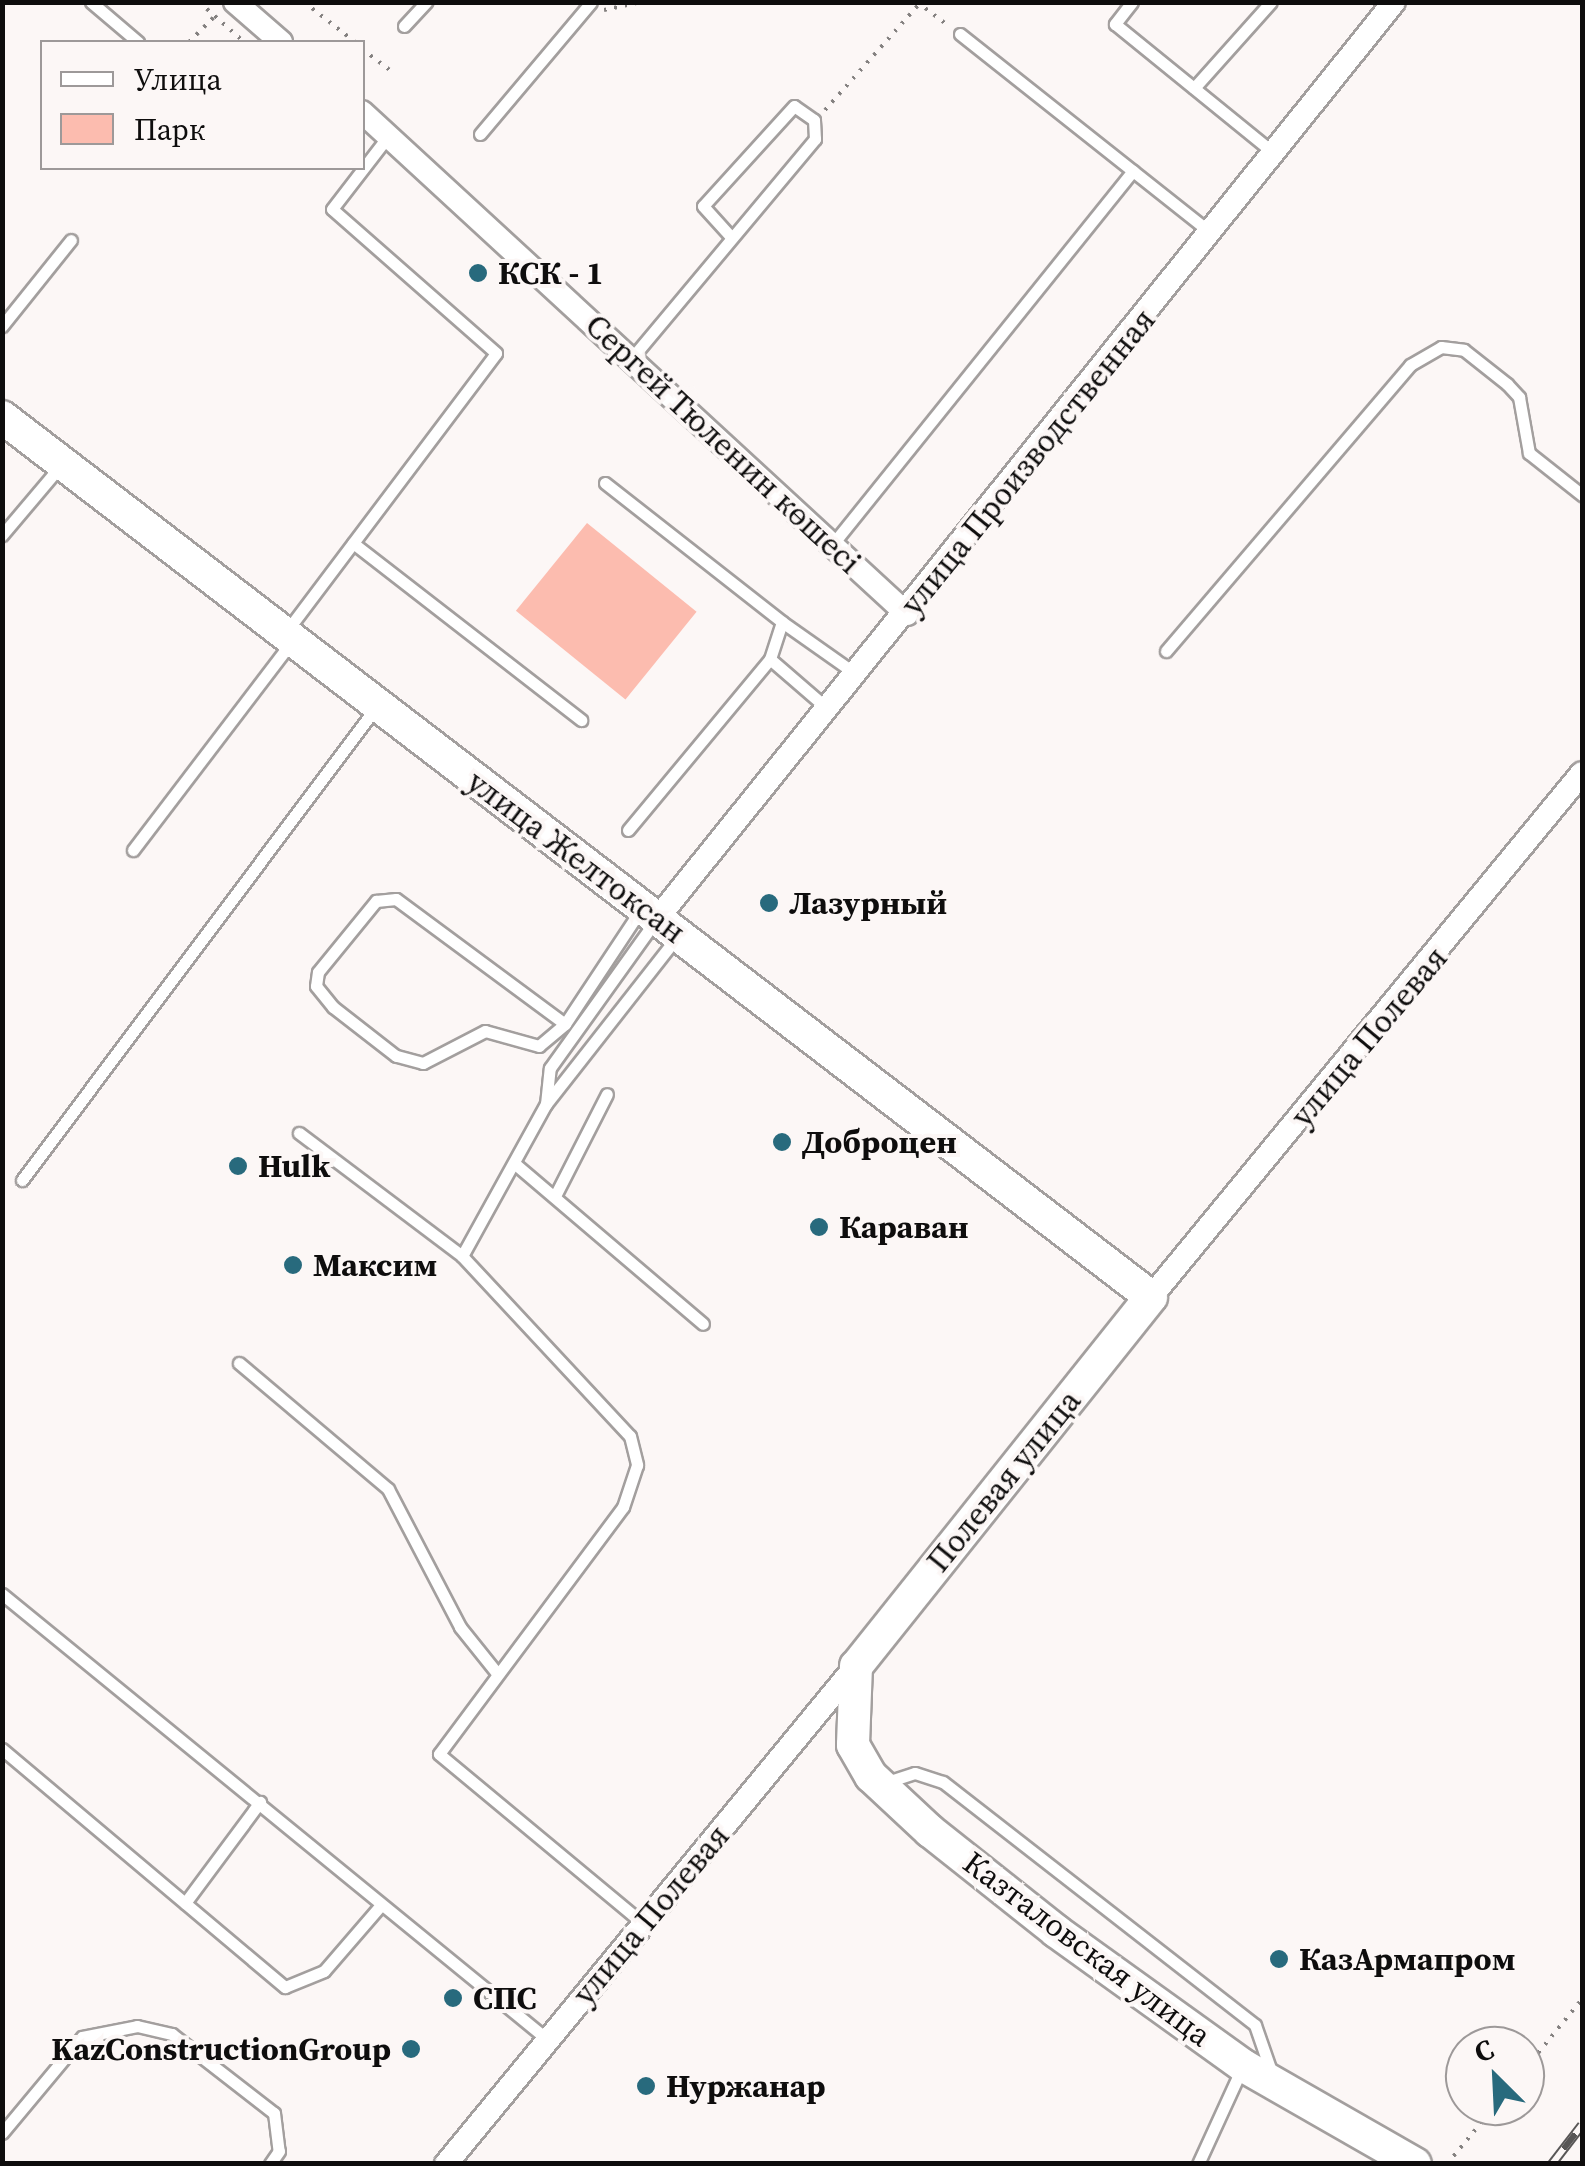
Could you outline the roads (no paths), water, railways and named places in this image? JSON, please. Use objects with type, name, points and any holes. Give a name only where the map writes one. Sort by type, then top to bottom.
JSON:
[{"type":"street","points":[[232,2],[280,40]]},
{"type":"street","name":"улица Производственная","points":[[659,921],[1394,2]]},
{"type":"street","name":"Сергей Тюленин көшесі","points":[[365,115],[907,614]]},
{"type":"street","name":"улица Желтоксан","points":[[2,417],[1151,1297]]},
{"type":"street","name":"улица Полевая","points":[[1151,1297],[1582,773]]},
{"type":"street","name":"Полевая улица","points":[[856,1666],[1151,1297]]},
{"type":"street","name":"улица Полевая","points":[[446,2164],[856,1666]]},
{"type":"street","name":"Казталовская улица","points":[[856,1666],[853,1745],[880,1784],[1056,1932],[1244,2066],[1414,2164]]},
{"type":"lane","points":[[91,2],[136,40]]},
{"type":"lane","points":[[404,26],[426,2]]},
{"type":"lane","points":[[1132,2],[1114,24],[1274,153]]},
{"type":"lane","points":[[1194,88],[1270,2]]},
{"type":"lane","points":[[480,134],[588,7]]},
{"type":"lane","points":[[960,34],[1211,233]]},
{"type":"lane","points":[[631,358],[815,139],[814,120],[783,108],[703,206],[730,237]]},
{"type":"lane","points":[[365,166],[389,135]]},
{"type":"lane","points":[[133,850],[353,543],[496,352],[332,209],[362,170]]},
{"type":"lane","points":[[832,545],[1133,171]]},
{"type":"lane","points":[[2,326],[71,240]]},
{"type":"lane","points":[[1166,652],[1410,365],[1440,347],[1464,350],[1506,384],[1518,397],[1529,453],[1582,494]]},
{"type":"lane","points":[[2,535],[62,464]]},
{"type":"lane","points":[[605,484],[782,622],[857,675]]},
{"type":"lane","points":[[353,543],[581,720]]},
{"type":"lane","points":[[628,830],[770,659],[782,622]]},
{"type":"lane","points":[[770,659],[829,710]]},
{"type":"lane","points":[[22,1180],[377,706]]},
{"type":"lane","points":[[565,1024],[396,899],[376,901],[318,972],[316,986],[333,1007],[396,1056],[423,1063],[486,1031],[540,1046],[565,1024],[659,921]]},
{"type":"lane","points":[[462,1256],[546,1104],[659,921]]},
{"type":"lane","points":[[546,1104],[550,1068],[659,921]]},
{"type":"lane","points":[[556,1194],[606,1094]]},
{"type":"lane","points":[[300,1133],[462,1256],[630,1436],[637,1465],[623,1507],[496,1672],[439,1754],[644,1924]]},
{"type":"lane","points":[[514,1163],[556,1194],[703,1324]]},
{"type":"lane","points":[[239,1364],[388,1489],[460,1627],[496,1672]]},
{"type":"lane","points":[[2,1594],[548,2040]]},
{"type":"lane","points":[[2,1749],[285,1987],[324,1972],[381,1905]]},
{"type":"lane","points":[[880,1784],[915,1773],[942,1782],[1255,2025],[1274,2083]]},
{"type":"lane","points":[[185,1903],[260,1802]]},
{"type":"lane","points":[[2,2133],[82,2037],[137,2026],[172,2034],[274,2112],[279,2151],[270,2164]]},
{"type":"lane","points":[[1198,2164],[1244,2066]]},
{"type":"railway","points":[[1552,2164],[1582,2125]]},
{"type":"place","name":"КСК - 1","points":[[478,273]]},
{"type":"place","name":"Лазурный","points":[[769,903]]},
{"type":"place","name":"Доброцен","points":[[782,1142]]},
{"type":"place","name":"Hulk","points":[[238,1166]]},
{"type":"place","name":"Караван","points":[[819,1227]]},
{"type":"place","name":"Максим","points":[[293,1265]]},
{"type":"place","name":"КазАрмапром","points":[[1279,1959]]},
{"type":"place","name":"СПС","points":[[453,1998]]},
{"type":"place","name":"KazConstructionGroup","points":[[411,2049]]},
{"type":"place","name":"Нуржанар","points":[[646,2086]]}]
